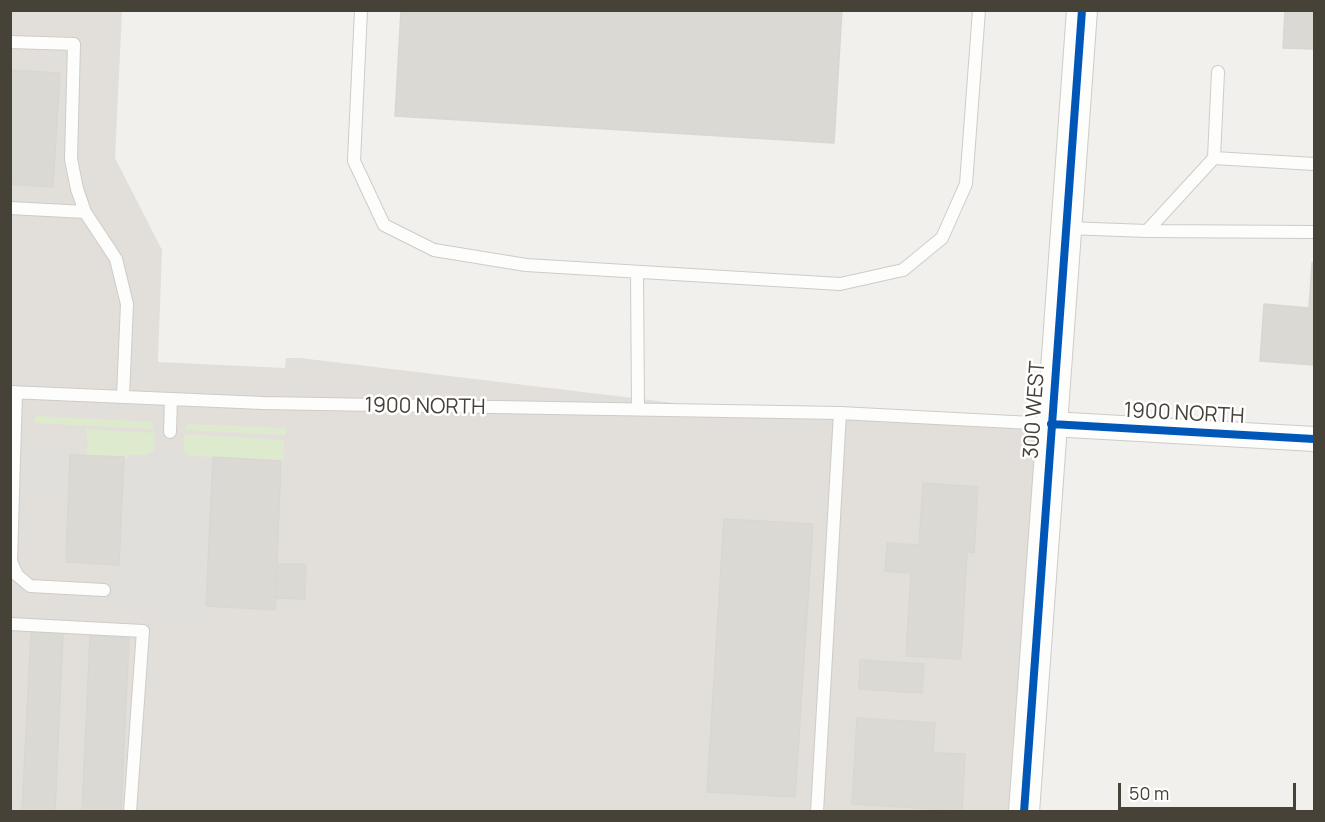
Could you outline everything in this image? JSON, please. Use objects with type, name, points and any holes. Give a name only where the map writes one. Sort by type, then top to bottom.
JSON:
[{"type":"street","name":"300 WEST","points":[[1024,812],[1082,10]]},
{"type":"street","name":"1900 NORTH","points":[[1051,424],[1314,440]]},
{"type":"lane","points":[[361,10],[354,161],[384,225],[434,250],[526,265],[840,284],[903,270],[942,238],[966,184],[979,10]]},
{"type":"lane","points":[[10,42],[74,44],[71,159],[77,189],[85,212],[117,260],[127,304],[123,396]]},
{"type":"lane","points":[[1147,231],[1214,158],[1218,72]]},
{"type":"lane","points":[[1214,158],[1314,164]]},
{"type":"lane","points":[[10,208],[85,212]]},
{"type":"lane","points":[[1067,228],[1314,232]]},
{"type":"lane","points":[[637,272],[638,409]]},
{"type":"lane","points":[[13,392],[11,561],[17,575],[30,585],[104,590]]},
{"type":"lane","name":"1900 NORTH","points":[[13,392],[377,406],[840,413],[1051,424]]},
{"type":"lane","points":[[170,432],[171,399]]},
{"type":"lane","points":[[817,812],[840,413]]},
{"type":"lane","points":[[10,624],[143,631],[130,812]]},
{"type":"shaded area","points":[[10,11],[122,11],[115,158],[162,250],[158,362],[285,368],[286,358],[300,358],[741,411],[1051,424],[1024,811],[11,811]]},
{"type":"shaded area","points":[[10,439],[32,440],[37,445],[66,447],[63,486],[40,484],[39,489],[11,488]]},
{"type":"shaded area","points":[[154,451],[184,452],[189,456],[213,457],[208,616],[120,610],[128,455],[147,455]]},
{"type":"green space","points":[[36,416],[152,422],[154,429],[33,423]]},
{"type":"green space","points":[[188,424],[286,428],[286,435],[185,430]]},
{"type":"green space","points":[[86,429],[155,433],[154,451],[147,455],[128,455],[128,459],[88,455],[85,452],[88,445]]},
{"type":"green space","points":[[184,434],[284,440],[283,471],[281,461],[189,456],[184,452]]},
{"type":"building","points":[[401,10],[842,10],[834,143],[395,116]]},
{"type":"building","points":[[1285,10],[1314,10],[1314,49],[1283,48]]},
{"type":"building","points":[[10,70],[60,73],[53,187],[10,184]]},
{"type":"building","points":[[1312,263],[1314,263],[1314,365],[1260,361],[1264,304],[1309,308]]},
{"type":"building","points":[[70,455],[124,457],[119,565],[66,562]]},
{"type":"building","points":[[213,457],[281,461],[275,610],[206,606]]},
{"type":"building","points":[[923,483],[978,487],[974,553],[967,552],[961,659],[906,656],[911,573],[885,571],[887,543],[919,545]]},
{"type":"building","points":[[724,519],[813,524],[795,797],[707,792]]},
{"type":"building","points":[[277,564],[306,564],[305,599],[276,598]]},
{"type":"building","points":[[31,632],[63,633],[55,812],[22,812]]},
{"type":"building","points":[[90,636],[129,638],[121,812],[82,812]]},
{"type":"building","points":[[860,660],[924,664],[922,693],[859,689]]},
{"type":"building","points":[[857,718],[935,723],[933,753],[965,754],[962,811],[852,804]]},
{"type":"cycle path","points":[[1024,812],[1082,10]]},
{"type":"cycle path","points":[[1051,424],[1314,439]]}]
